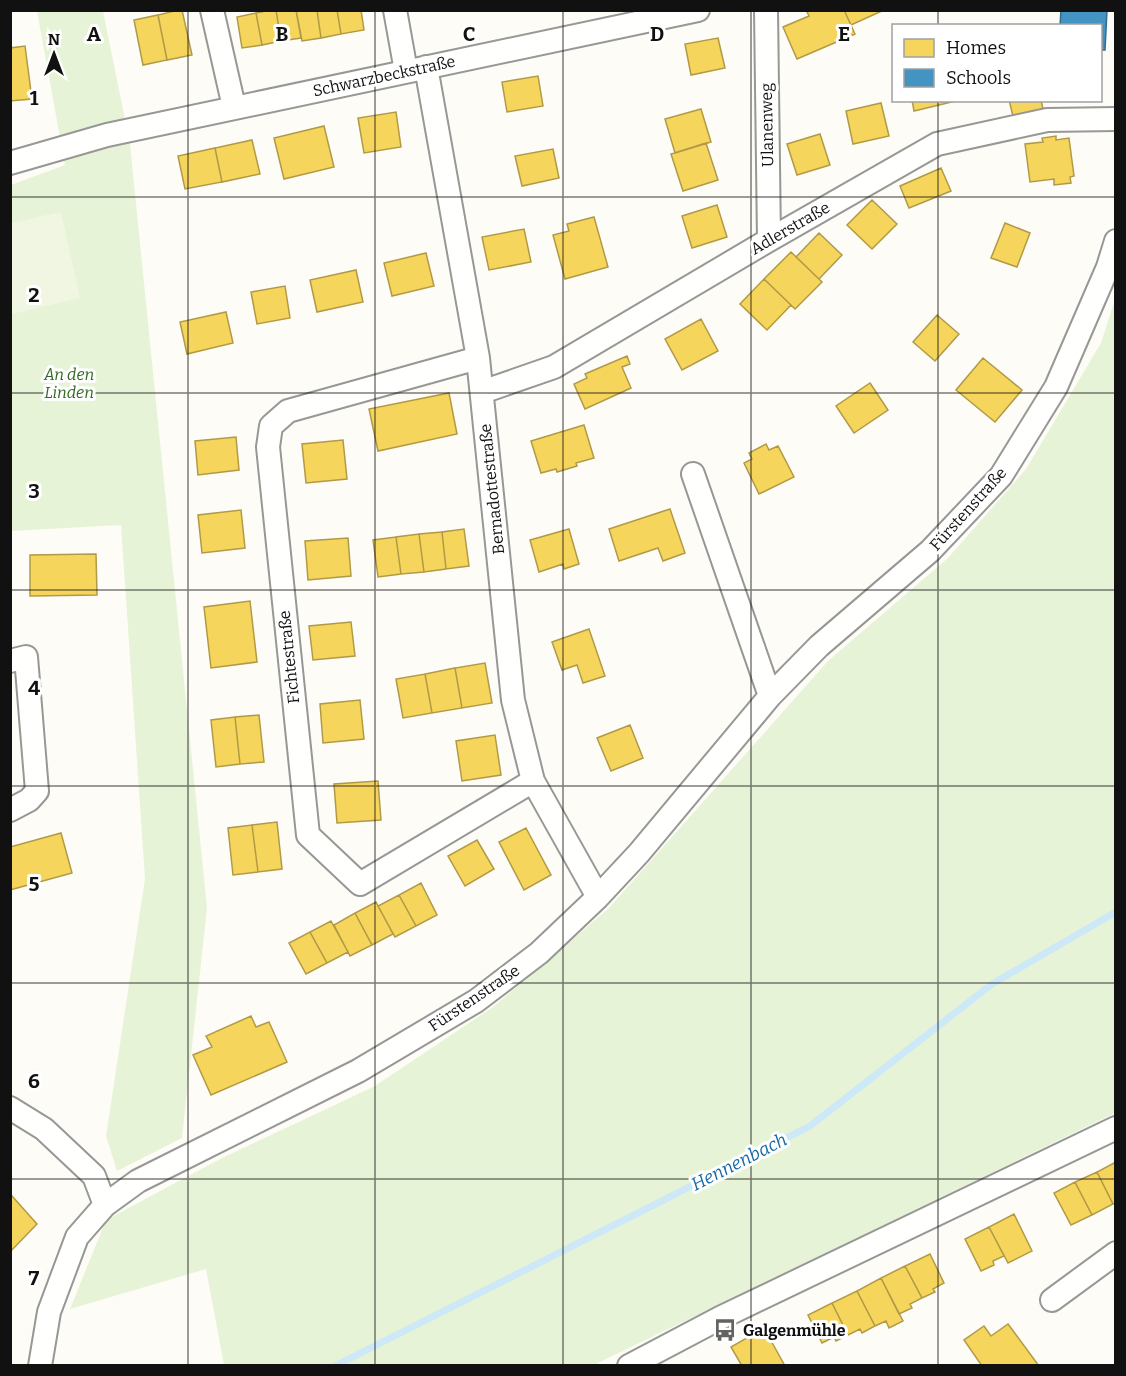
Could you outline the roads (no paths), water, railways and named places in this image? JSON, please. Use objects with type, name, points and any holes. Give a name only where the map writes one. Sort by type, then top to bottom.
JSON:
[{"type":"street","points":[[212,10],[234,107]]},
{"type":"street","name":"Bernadottestraße","points":[[395,10],[416,69],[478,358],[513,700],[533,781],[598,897]]},
{"type":"street","name":"Schwarzbeckstraße","points":[[10,163],[106,135],[416,69],[632,17],[698,10]]},
{"type":"street","name":"Ulanenweg","points":[[766,10],[769,240]]},
{"type":"street","name":"Adlerstraße","points":[[482,392],[554,367],[936,144],[1047,120],[1116,119]]},
{"type":"street","name":"Fürstenstraße","points":[[40,1365],[49,1312],[77,1237],[105,1205],[138,1180],[358,1071],[476,1000],[539,953],[598,897],[639,853],[770,696],[819,646],[930,551],[1001,476],[1056,387],[1108,267],[1116,241]]},
{"type":"street","name":"Fichtestraße","points":[[478,358],[288,411],[271,426],[268,447],[308,835],[360,884],[533,781]]},
{"type":"street","points":[[693,474],[770,696]]},
{"type":"street","points":[[10,661],[26,657],[37,791],[29,800],[10,810]]},
{"type":"street","points":[[10,1108],[44,1129],[94,1176],[105,1205]]},
{"type":"street","points":[[629,1365],[720,1318],[1116,1128]]},
{"type":"street","points":[[1052,1300],[1116,1253]]},
{"type":"waterway","name":"Hennenbach","points":[[335,1366],[810,1126],[992,984],[1116,912]]},
{"type":"place","name":"Galgenmühle","points":[[725,1330]]},
{"type":"park label","name":"An den Linden","points":[[69,383]]}]
